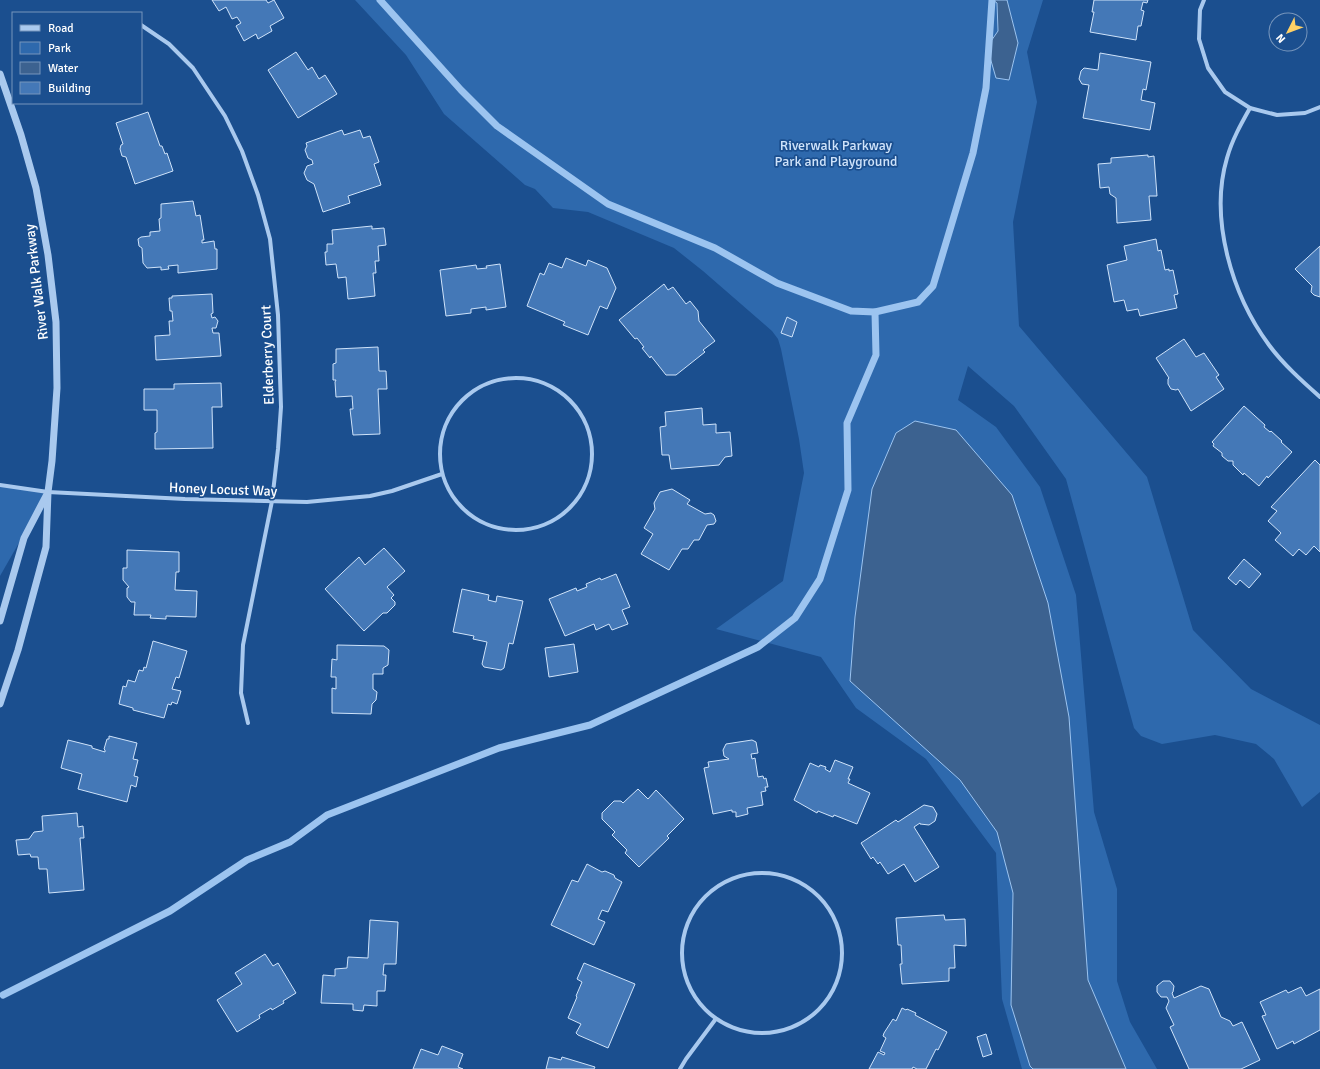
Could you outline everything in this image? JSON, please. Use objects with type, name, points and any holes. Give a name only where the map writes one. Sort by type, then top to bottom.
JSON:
[{"type":"street","points":[[1204,0],[1200,10],[1199,39],[1208,68],[1225,92],[1250,108],[1277,115],[1305,113],[1320,107]]},
{"type":"street","name":"Elderberry Court","points":[[142,26],[169,44],[193,68],[225,116],[242,151],[258,196],[270,238],[278,314],[280,407],[278,449],[272,502],[243,645],[241,693],[248,723]]},
{"type":"street","name":"River Walk Parkway","points":[[0,74],[21,135],[34,180],[48,255],[56,322],[57,388],[52,461],[48,492],[46,547],[18,650],[0,704]]},
{"type":"street","points":[[1250,108],[1234,137],[1226,158],[1221,188],[1222,226],[1225,245],[1235,282],[1250,315],[1269,345],[1292,372],[1320,397]]},
{"type":"street","points":[[503,378],[535,380],[564,394],[584,419],[592,449],[588,481],[570,508],[544,525],[512,531],[482,522],[456,502],[442,474],[440,442],[451,412],[474,390],[503,378]]},
{"type":"street","name":"Honey Locust Way","points":[[0,485],[48,492],[185,499],[307,502],[370,496],[392,491],[442,474]]},
{"type":"street","name":"River Walk Parkway","points":[[0,621],[24,538],[48,492]]},
{"type":"street","points":[[752,872],[791,878],[823,900],[841,935],[840,974],[822,1008],[790,1030],[751,1034],[715,1020],[689,991],[680,953],[690,915],[716,886],[752,872]]},
{"type":"street","points":[[680,1069],[715,1020]]},
{"type":"green space","name":"Riverwalk Parkway Park and Playground","points":[[355,0],[994,0],[997,3],[998,31],[993,38],[1009,80],[1018,43],[1007,0],[1043,0],[1027,52],[1037,102],[1013,222],[1019,326],[1147,477],[1193,630],[1251,689],[1320,725],[1320,792],[1302,807],[1274,759],[1256,744],[1215,735],[1162,744],[1141,736],[1134,728],[1066,479],[1014,406],[968,366],[958,400],[996,427],[1040,487],[1076,595],[1094,812],[1117,889],[1117,981],[1130,1022],[1157,1069],[1022,1069],[1002,999],[996,853],[926,759],[856,708],[821,657],[716,629],[783,581],[804,473],[799,439],[781,349],[778,339],[772,331],[674,248],[588,212],[553,208],[535,189],[525,185],[444,114],[406,55]]},
{"type":"green space","points":[[0,486],[48,492],[0,576]]},
{"type":"water","points":[[993,0],[1007,0],[1018,43],[1009,80],[996,78],[987,47],[998,31],[997,3]]},
{"type":"water","points":[[915,421],[956,430],[1012,495],[1048,603],[1069,717],[1088,980],[1126,1069],[1033,1069],[1030,1066],[1011,1005],[1013,893],[997,832],[960,780],[850,681],[855,617],[872,489],[896,433]]},
{"type":"building","points":[[212,0],[266,0],[268,3],[274,0],[284,18],[270,26],[272,31],[258,39],[256,34],[244,41],[236,26],[241,23],[237,17],[232,19],[226,7],[219,11]]},
{"type":"building","points":[[1094,0],[1148,0],[1147,3],[1143,2],[1141,10],[1144,11],[1141,26],[1138,26],[1136,40],[1090,32],[1094,12],[1092,12]]},
{"type":"building","points":[[296,52],[308,70],[312,67],[319,79],[325,75],[337,94],[298,118],[268,70]]},
{"type":"building","points":[[1100,53],[1151,62],[1146,90],[1143,89],[1141,100],[1155,103],[1150,130],[1083,118],[1089,85],[1082,84],[1079,79],[1081,71],[1084,68],[1098,70]]},
{"type":"building","points":[[148,112],[160,146],[162,146],[165,154],[167,153],[173,171],[135,184],[126,157],[122,156],[120,149],[121,145],[123,144],[116,123]]},
{"type":"building","points":[[342,130],[344,135],[360,130],[363,138],[370,136],[379,162],[374,164],[381,185],[348,196],[350,203],[323,212],[314,184],[307,180],[304,173],[307,166],[313,164],[312,160],[308,158],[305,150],[307,146],[306,143]]},
{"type":"building","points":[[1148,155],[1148,157],[1154,156],[1157,196],[1149,196],[1151,220],[1117,223],[1116,198],[1110,194],[1109,187],[1100,188],[1098,164],[1111,163],[1111,158]]},
{"type":"building","points":[[193,201],[196,216],[200,215],[204,240],[202,240],[202,243],[214,241],[215,249],[217,249],[217,269],[178,273],[178,265],[168,266],[169,269],[161,270],[161,267],[147,268],[143,263],[142,248],[139,246],[138,239],[141,237],[150,236],[150,232],[160,231],[159,219],[161,218],[161,204]]},
{"type":"building","points":[[372,226],[372,229],[384,228],[386,245],[378,246],[379,261],[375,261],[376,273],[373,273],[375,296],[348,299],[346,277],[338,278],[336,264],[326,265],[325,252],[327,252],[327,244],[333,244],[332,230]]},
{"type":"building","points":[[1156,239],[1158,251],[1161,250],[1165,270],[1173,270],[1178,294],[1174,295],[1177,308],[1140,316],[1138,309],[1127,311],[1124,300],[1114,302],[1107,265],[1127,260],[1124,246]]},
{"type":"building","points":[[1320,246],[1320,297],[1311,292],[1312,286],[1295,269]]},
{"type":"building","points":[[566,258],[586,266],[588,260],[607,268],[616,288],[607,309],[600,306],[588,335],[563,325],[565,322],[527,306],[540,273],[544,275],[549,263],[562,268]]},
{"type":"building","points":[[500,264],[506,307],[486,310],[486,307],[471,309],[471,313],[446,316],[440,270],[476,265],[477,269],[487,268],[486,266]]},
{"type":"building","points":[[664,284],[668,290],[673,287],[686,304],[690,301],[698,311],[699,321],[715,341],[703,350],[705,352],[676,375],[666,375],[651,356],[650,358],[642,348],[644,347],[637,338],[635,339],[619,320]]},
{"type":"building","points":[[212,294],[213,313],[211,314],[212,318],[215,317],[218,321],[216,328],[212,328],[213,333],[219,333],[221,356],[156,360],[155,336],[170,335],[169,321],[173,321],[172,311],[170,311],[169,298],[172,298],[172,296]]},
{"type":"building","points":[[787,317],[797,322],[792,337],[781,333]]},
{"type":"building","points":[[1184,339],[1196,357],[1204,353],[1219,375],[1216,377],[1224,389],[1191,411],[1178,389],[1171,389],[1168,384],[1169,378],[1156,358]]},
{"type":"building","points":[[378,347],[379,371],[386,371],[387,389],[378,389],[380,434],[353,435],[350,409],[353,409],[352,396],[336,397],[336,380],[333,380],[333,364],[336,363],[336,349]]},
{"type":"building","points":[[221,383],[222,407],[212,407],[213,448],[155,449],[157,410],[144,410],[144,389],[174,389],[174,384]]},
{"type":"building","points":[[1244,406],[1265,425],[1264,427],[1270,432],[1271,431],[1292,452],[1268,478],[1267,476],[1259,486],[1244,473],[1243,475],[1233,465],[1233,461],[1228,461],[1222,456],[1222,453],[1213,446],[1214,444],[1212,442]]},
{"type":"building","points":[[702,408],[703,425],[716,424],[716,433],[730,432],[732,456],[725,457],[719,465],[671,469],[669,455],[662,455],[660,427],[666,426],[665,412]]},
{"type":"building","points":[[1315,460],[1320,465],[1320,552],[1314,546],[1306,555],[1299,549],[1293,556],[1275,540],[1281,533],[1268,521],[1277,511],[1271,507]]},
{"type":"building","points":[[672,489],[690,500],[687,504],[705,514],[711,513],[714,515],[716,521],[714,524],[707,525],[699,540],[694,540],[688,549],[682,549],[669,570],[641,554],[653,534],[644,528],[655,509],[654,503],[660,492]]},
{"type":"building","points":[[384,548],[405,571],[387,587],[394,595],[391,598],[395,602],[395,605],[387,613],[383,613],[364,631],[325,589],[359,557],[365,565]]},
{"type":"building","points":[[127,550],[179,552],[179,572],[176,572],[175,590],[197,591],[196,617],[166,616],[166,619],[150,618],[151,615],[134,615],[135,602],[131,602],[127,597],[127,588],[129,587],[123,580],[123,568],[127,568]]},
{"type":"building","points":[[1244,559],[1261,574],[1249,588],[1240,580],[1236,585],[1228,578]]},
{"type":"building","points":[[616,574],[630,607],[622,610],[628,624],[612,630],[609,624],[596,630],[594,624],[565,636],[549,599],[576,588],[577,591],[587,587],[586,584],[600,578],[601,580]]},
{"type":"building","points":[[462,589],[489,595],[488,600],[496,602],[497,596],[523,601],[513,644],[509,643],[504,668],[501,670],[484,667],[482,664],[487,642],[473,639],[474,636],[453,632]]},
{"type":"building","points":[[153,641],[187,651],[179,678],[176,677],[172,689],[181,691],[177,704],[172,702],[171,705],[168,704],[164,718],[133,710],[133,708],[119,704],[123,686],[126,687],[128,680],[135,682],[139,670],[143,671],[144,667],[146,668]]},
{"type":"building","points":[[574,644],[578,672],[549,677],[545,648]]},
{"type":"building","points":[[337,645],[384,646],[389,650],[388,665],[383,668],[383,674],[373,674],[373,689],[377,692],[376,700],[372,704],[371,714],[332,713],[332,688],[336,689],[336,677],[331,677],[332,659],[337,660]]},
{"type":"building","points":[[109,736],[137,743],[133,759],[138,760],[134,776],[138,777],[136,787],[131,785],[127,802],[78,789],[82,774],[61,768],[68,740],[92,746],[92,748],[105,752],[104,749]]},
{"type":"building","points":[[752,740],[756,742],[758,753],[751,754],[752,759],[755,758],[758,777],[763,776],[764,779],[766,778],[768,787],[765,787],[766,791],[761,792],[763,805],[747,808],[748,814],[736,817],[736,812],[732,812],[732,810],[713,814],[704,768],[709,767],[708,762],[729,759],[724,756],[723,750],[726,744]]},
{"type":"building","points":[[835,760],[853,767],[848,783],[870,793],[857,824],[834,815],[833,817],[818,811],[817,813],[794,800],[810,763],[819,767],[820,765],[826,767],[825,769],[830,772]]},
{"type":"building","points":[[638,789],[648,799],[656,790],[684,819],[667,836],[669,838],[639,867],[625,853],[627,850],[612,835],[615,832],[602,819],[602,813],[614,801],[621,801],[623,803]]},
{"type":"building","points":[[924,805],[933,807],[937,814],[935,821],[929,825],[920,823],[914,827],[939,867],[915,882],[904,864],[888,874],[880,862],[878,864],[873,857],[871,859],[861,843],[896,820],[898,822]]},
{"type":"building","points":[[77,813],[78,827],[83,826],[84,838],[80,838],[84,890],[49,893],[47,869],[39,869],[38,857],[31,857],[30,854],[18,855],[16,840],[29,839],[34,832],[43,831],[42,816]]},
{"type":"building","points":[[587,864],[602,872],[605,871],[614,875],[615,878],[622,882],[608,912],[602,910],[598,919],[605,922],[594,945],[551,925],[572,880],[578,882]]},
{"type":"building","points":[[944,915],[945,920],[965,919],[966,946],[954,945],[955,968],[949,968],[949,981],[902,984],[900,964],[902,964],[901,945],[898,945],[896,918]]},
{"type":"building","points":[[370,920],[398,922],[396,964],[384,964],[383,975],[386,975],[385,991],[377,991],[377,1006],[364,1005],[363,1011],[353,1010],[353,1004],[321,1003],[323,975],[335,976],[335,969],[347,968],[348,957],[368,958]]},
{"type":"building","points":[[265,954],[273,966],[278,963],[296,993],[283,1001],[284,1003],[259,1015],[260,1018],[237,1032],[217,1000],[242,984],[235,973]]},
{"type":"building","points":[[584,963],[635,984],[608,1048],[578,1035],[576,1033],[581,1024],[568,1018],[582,982],[577,979]]},
{"type":"building","points":[[1163,981],[1170,981],[1174,986],[1172,993],[1174,998],[1201,986],[1209,989],[1221,1017],[1230,1021],[1233,1026],[1242,1022],[1260,1060],[1241,1069],[1189,1069],[1170,1027],[1174,1025],[1166,1008],[1169,1001],[1167,997],[1161,997],[1157,992],[1157,986]]},
{"type":"building","points":[[1301,987],[1306,996],[1320,989],[1320,1030],[1294,1044],[1293,1041],[1277,1049],[1262,1016],[1266,1015],[1260,1002],[1286,990],[1288,993]]},
{"type":"building","points":[[902,1008],[916,1013],[915,1015],[947,1032],[938,1050],[936,1049],[926,1069],[917,1069],[913,1067],[912,1069],[869,1069],[878,1052],[884,1055],[885,1053],[880,1051],[886,1038],[883,1036],[884,1033],[893,1019],[896,1021]]},
{"type":"building","points":[[986,1034],[992,1054],[983,1057],[977,1037]]},
{"type":"building","points":[[442,1046],[463,1054],[458,1067],[463,1069],[413,1069],[421,1049],[438,1055]]},
{"type":"building","points":[[549,1057],[561,1060],[562,1057],[595,1067],[594,1069],[546,1069]]},
{"type":"waterway","points":[[380,0],[461,90],[497,126],[608,204],[715,248],[777,283],[851,311],[875,312],[918,302],[933,286],[973,153],[986,88],[992,0]]},
{"type":"waterway","points":[[3,995],[170,911],[247,860],[290,842],[327,815],[499,748],[590,725],[758,647],[795,618],[820,579],[848,490],[847,423],[876,355],[875,312]]}]
